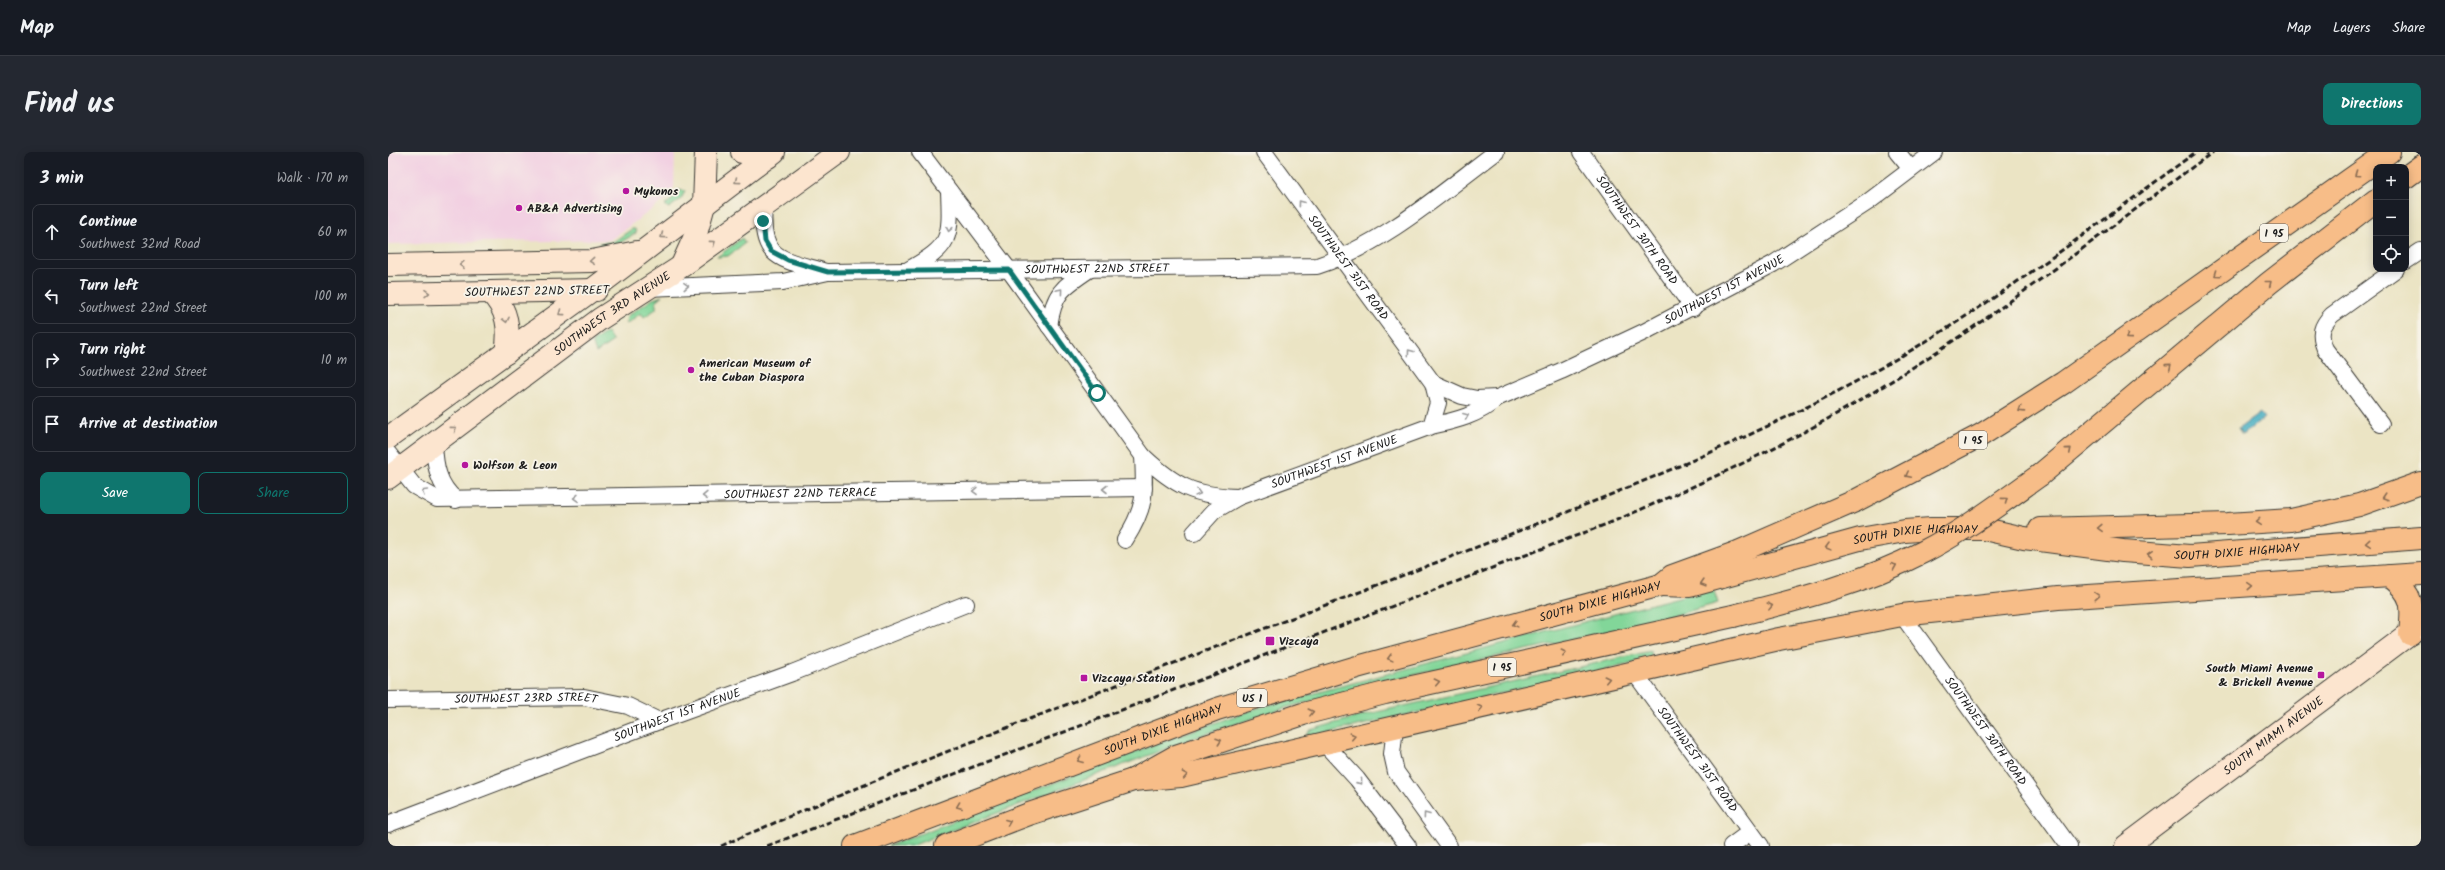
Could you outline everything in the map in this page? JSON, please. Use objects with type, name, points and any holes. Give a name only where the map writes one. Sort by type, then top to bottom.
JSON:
[{"type":"main road","points":[[682,266],[696,234],[704,205],[706,152]]},
{"type":"main road","points":[[742,152],[771,155]]},
{"type":"main road","name":"SOUTHWEST 3RD AVENUE","points":[[392,467],[434,444],[577,336],[682,266],[839,152]]},
{"type":"main road","name":"I 95","points":[[1661,585],[1672,576],[1751,546],[1856,501],[1980,435],[2063,383],[2389,152]]},
{"type":"main road","points":[[388,438],[506,354],[771,155]]},
{"type":"main road","points":[[2409,175],[2421,166]]},
{"type":"main road","name":"I 95","points":[[1133,780],[1176,756],[1303,714],[1392,691],[1733,616],[1831,590],[1895,565],[1923,552],[1972,523],[2040,475],[2263,288],[2373,202]]},
{"type":"main road","points":[[388,266],[592,261],[644,250]]},
{"type":"main road","name":"SOUTHWEST 22ND STREET","points":[[388,294],[647,288]]},
{"type":"main road","points":[[490,292],[499,300],[508,322],[509,337],[506,354]]},
{"type":"main road","points":[[1997,531],[2228,524],[2291,520],[2360,505],[2421,483]]},
{"type":"main road","name":"SOUTH DIXIE HIGHWAY","points":[[855,846],[1224,707],[1357,667],[1661,585],[1690,586],[1881,534],[1952,528],[1997,531],[2024,538],[2123,551],[2190,556],[2421,538]]},
{"type":"main road","points":[[946,846],[1029,814],[1133,780],[1181,776],[1779,639],[1902,615],[1983,604],[2058,598],[2421,574]]},
{"type":"main road","points":[[2390,576],[2402,586],[2410,598],[2416,630]]},
{"type":"main road","name":"SOUTH MIAMI AVENUE","points":[[2126,846],[2416,630]]},
{"type":"street","name":"SOUTHWEST 1ST AVENUE","points":[[920,152],[1009,270],[1143,456],[1164,476],[1178,485],[1196,493],[1238,497]]},
{"type":"street","name":"SOUTHWEST 31ST ROAD","points":[[1264,152],[1433,383]]},
{"type":"street","name":"SOUTHWEST 22ND STREET","points":[[647,288],[783,282],[828,272],[1317,266],[1341,257],[1383,234],[1496,152]]},
{"type":"street","name":"SOUTHWEST 30TH ROAD","points":[[1581,152],[1693,308]]},
{"type":"street","points":[[1898,152],[1911,169]]},
{"type":"street","name":"SOUTHWEST 1ST AVENUE","points":[[1433,383],[1462,396],[1477,399],[1497,398],[1630,339],[1738,284],[1820,234],[1934,152]]},
{"type":"street","points":[[904,272],[931,257],[941,249],[947,239],[950,218],[949,191]]},
{"type":"street","name":"SOUTHWEST 22ND STREET","points":[[764,207],[763,234],[771,251],[788,260],[828,272]]},
{"type":"street","points":[[2409,260],[2421,250]]},
{"type":"street","points":[[1049,326],[1053,304],[1060,290],[1090,268]]},
{"type":"street","points":[[2381,424],[2325,349],[2321,339],[2321,330],[2324,322],[2332,315],[2392,272]]},
{"type":"street","points":[[1431,426],[1438,403],[1433,383]]},
{"type":"street","name":"SOUTHWEST 1ST AVENUE","points":[[1194,533],[1214,511],[1238,497],[1431,426],[1454,420],[1488,407],[1497,398]]},
{"type":"street","points":[[434,444],[437,471],[441,482],[446,492],[456,500]]},
{"type":"street","points":[[1125,540],[1143,507],[1143,456]]},
{"type":"street","name":"SOUTHWEST 22ND TERRACE","points":[[392,467],[424,493],[437,499],[456,500],[1144,488]]},
{"type":"street","name":"SOUTHWEST 1ST AVENUE","points":[[388,824],[659,721],[792,673],[966,604]]},
{"type":"street","name":"SOUTHWEST 30TH ROAD","points":[[1902,615],[2069,846]]},
{"type":"street","name":"SOUTHWEST 31ST ROAD","points":[[1634,672],[1761,846]]},
{"type":"street","name":"SOUTHWEST 23RD STREET","points":[[388,700],[584,697],[628,706],[659,721]]},
{"type":"street","points":[[1395,727],[1392,754],[1396,772],[1449,846]]},
{"type":"street","points":[[1324,743],[1357,778],[1408,846]]},
{"type":"street","points":[[1731,846],[1750,832]]},
{"type":"shaded area","points":[[388,152],[675,152],[674,187],[669,197],[610,240],[388,244]]},
{"type":"green space","points":[[678,190],[685,191],[681,199],[669,208],[665,205],[673,199]]},
{"type":"green space","points":[[632,229],[635,229],[636,233],[618,244],[602,249],[600,243],[613,242]]},
{"type":"green space","points":[[742,238],[745,243],[728,256],[717,257]]},
{"type":"green space","points":[[662,296],[656,300],[656,309],[644,317],[641,313],[626,324],[627,316],[653,299]]},
{"type":"green space","points":[[607,332],[613,341],[596,353],[592,342]]},
{"type":"green space","points":[[1713,588],[1718,603],[1647,623],[1422,673],[1288,707],[1199,736],[911,846],[888,846],[1185,733],[1258,708]]},
{"type":"green space","points":[[1651,651],[1652,659],[1313,736],[1306,735],[1310,730],[1368,714]]},
{"type":"water","points":[[2260,413],[2264,418],[2242,435],[2238,429]]},
{"type":"railway","points":[[721,846],[806,809],[977,740],[1588,504],[1705,455],[1763,428],[1821,400],[1877,370],[1960,320],[2040,266],[2196,152]]},
{"type":"railway","points":[[767,846],[1612,522],[1732,468],[1802,433],[1856,403],[1909,370],[2012,300],[2213,152]]},
{"type":"place","name":"Mykonos","points":[[626,191]]},
{"type":"place","name":"AB&A Advertising","points":[[519,208]]},
{"type":"place","name":"American Museum of the Cuban Diaspora","points":[[691,370]]},
{"type":"place","name":"Wolfson & Leon","points":[[465,465]]},
{"type":"place","name":"Vizcaya","points":[[1270,641]]},
{"type":"place","name":"South Miami Avenue & Brickell Avenue","points":[[2321,675]]},
{"type":"place","name":"Vizcaya Station","points":[[1084,678]]},
{"type":"route","points":[[763,221],[763,234],[771,251],[782,258],[828,272],[1009,270],[1097,393]]}]
